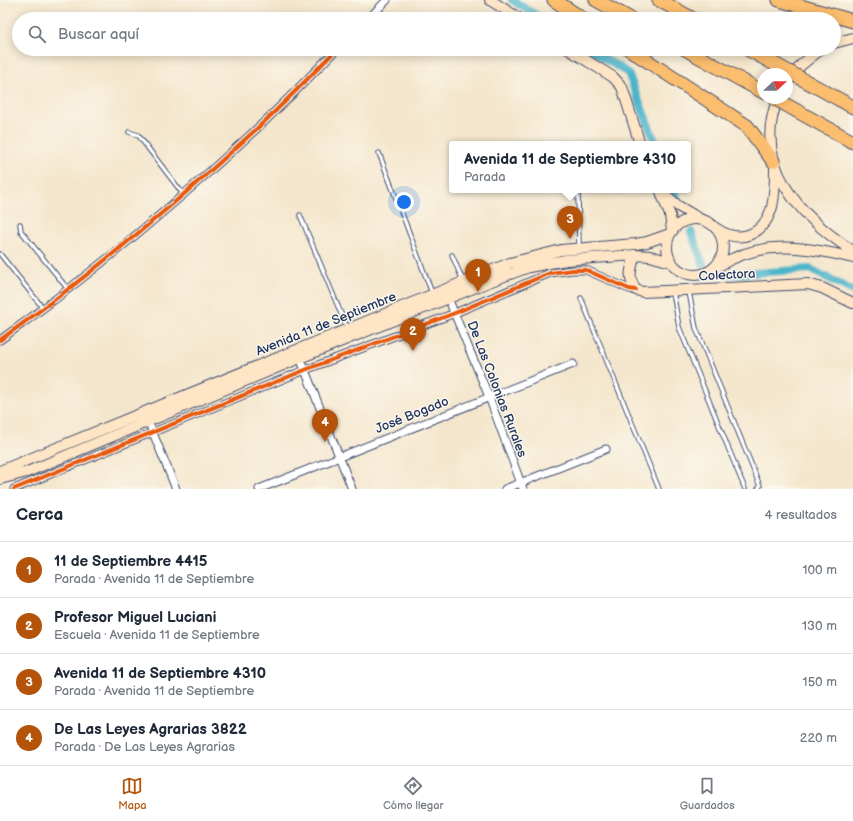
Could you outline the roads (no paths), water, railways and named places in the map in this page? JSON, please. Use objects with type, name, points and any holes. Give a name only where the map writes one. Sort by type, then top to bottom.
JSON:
[{"type":"highway","points":[[554,0],[572,12]]},
{"type":"highway","points":[[596,0],[617,12]]},
{"type":"highway","points":[[659,0],[680,12]]},
{"type":"highway","points":[[779,0],[821,12]]},
{"type":"highway","points":[[841,18],[853,21]]},
{"type":"highway","points":[[640,56],[747,126],[774,164]]},
{"type":"highway","points":[[698,56],[757,88]]},
{"type":"highway","points":[[760,56],[853,108]]},
{"type":"highway","points":[[785,104],[853,142]]},
{"type":"main road","points":[[490,0],[509,12]]},
{"type":"main road","points":[[841,41],[853,38]]},
{"type":"main road","points":[[579,56],[613,77],[622,87],[639,141]]},
{"type":"main road","points":[[793,75],[801,65],[812,56]]},
{"type":"main road","points":[[663,193],[678,206],[700,219],[709,222],[728,236],[738,238],[747,236],[761,226],[768,215],[773,202],[774,164],[770,129],[776,104]]},
{"type":"main road","points":[[774,164],[786,188],[810,217],[835,239],[853,251]]},
{"type":"main road","points":[[661,193],[669,209],[671,233],[667,248],[671,262],[680,271],[692,276],[704,274],[740,254],[766,248],[809,248],[853,258]]},
{"type":"main road","points":[[671,233],[684,221],[700,219]]},
{"type":"main road","points":[[715,268],[721,260],[724,251],[722,237],[717,229]]},
{"type":"main road","name":"Avenida 11 de Septiembre","points":[[298,354],[347,329],[526,258],[580,247],[647,242],[671,233]]},
{"type":"main road","points":[[635,255],[630,281],[636,290]]},
{"type":"main road","name":"Avenida 11 de Septiembre","points":[[0,479],[27,472],[147,417],[298,354],[529,267],[548,262],[635,255],[650,256],[671,262]]},
{"type":"main road","name":"Colectora","points":[[636,290],[648,292],[808,284],[822,288],[853,304]]},
{"type":"main road","name":"Avenida 11 de Septiembre","points":[[0,471],[147,417]]},
{"type":"street","points":[[375,12],[387,0]]},
{"type":"street","points":[[0,340],[43,308],[183,194],[252,134],[330,56]]},
{"type":"street","points":[[14,489],[305,370],[455,313],[559,271],[586,270],[629,289],[636,290]]},
{"type":"street","name":"De Las Colonias Rurales","points":[[448,298],[489,397],[522,486]]},
{"type":"street","points":[[298,354],[352,489]]},
{"type":"street","name":"José Bogado","points":[[259,489],[573,364]]},
{"type":"street","points":[[147,417],[176,489]]},
{"type":"street","points":[[505,489],[522,486],[606,449]]},
{"type":"lane","points":[[129,132],[138,135],[183,194]]},
{"type":"lane","points":[[380,152],[432,294]]},
{"type":"lane","points":[[578,193],[580,247]]},
{"type":"lane","points":[[300,215],[347,329]]},
{"type":"lane","points":[[20,224],[22,231],[67,288]]},
{"type":"lane","points":[[0,254],[43,308]]},
{"type":"lane","points":[[452,255],[463,282]]},
{"type":"lane","points":[[688,290],[696,328],[760,486],[758,489]]},
{"type":"lane","points":[[673,291],[679,327],[745,489]]},
{"type":"lane","points":[[581,298],[659,489]]},
{"type":"waterway","points":[[512,0],[531,12]]},
{"type":"waterway","points":[[600,56],[628,73],[655,141]]},
{"type":"waterway","points":[[675,193],[677,197]]},
{"type":"waterway","points":[[691,232],[703,264]]},
{"type":"waterway","points":[[727,275],[810,269],[853,291]]},
{"type":"place","name":"Avenida 11 de Septiembre 4310","points":[[570,239]]},
{"type":"place","name":"11 de Septiembre 4415","points":[[478,292]]},
{"type":"place","name":"Profesor Miguel Luciani","points":[[413,351]]},
{"type":"place","name":"De Las Leyes Agrarias 3822","points":[[325,442]]}]
